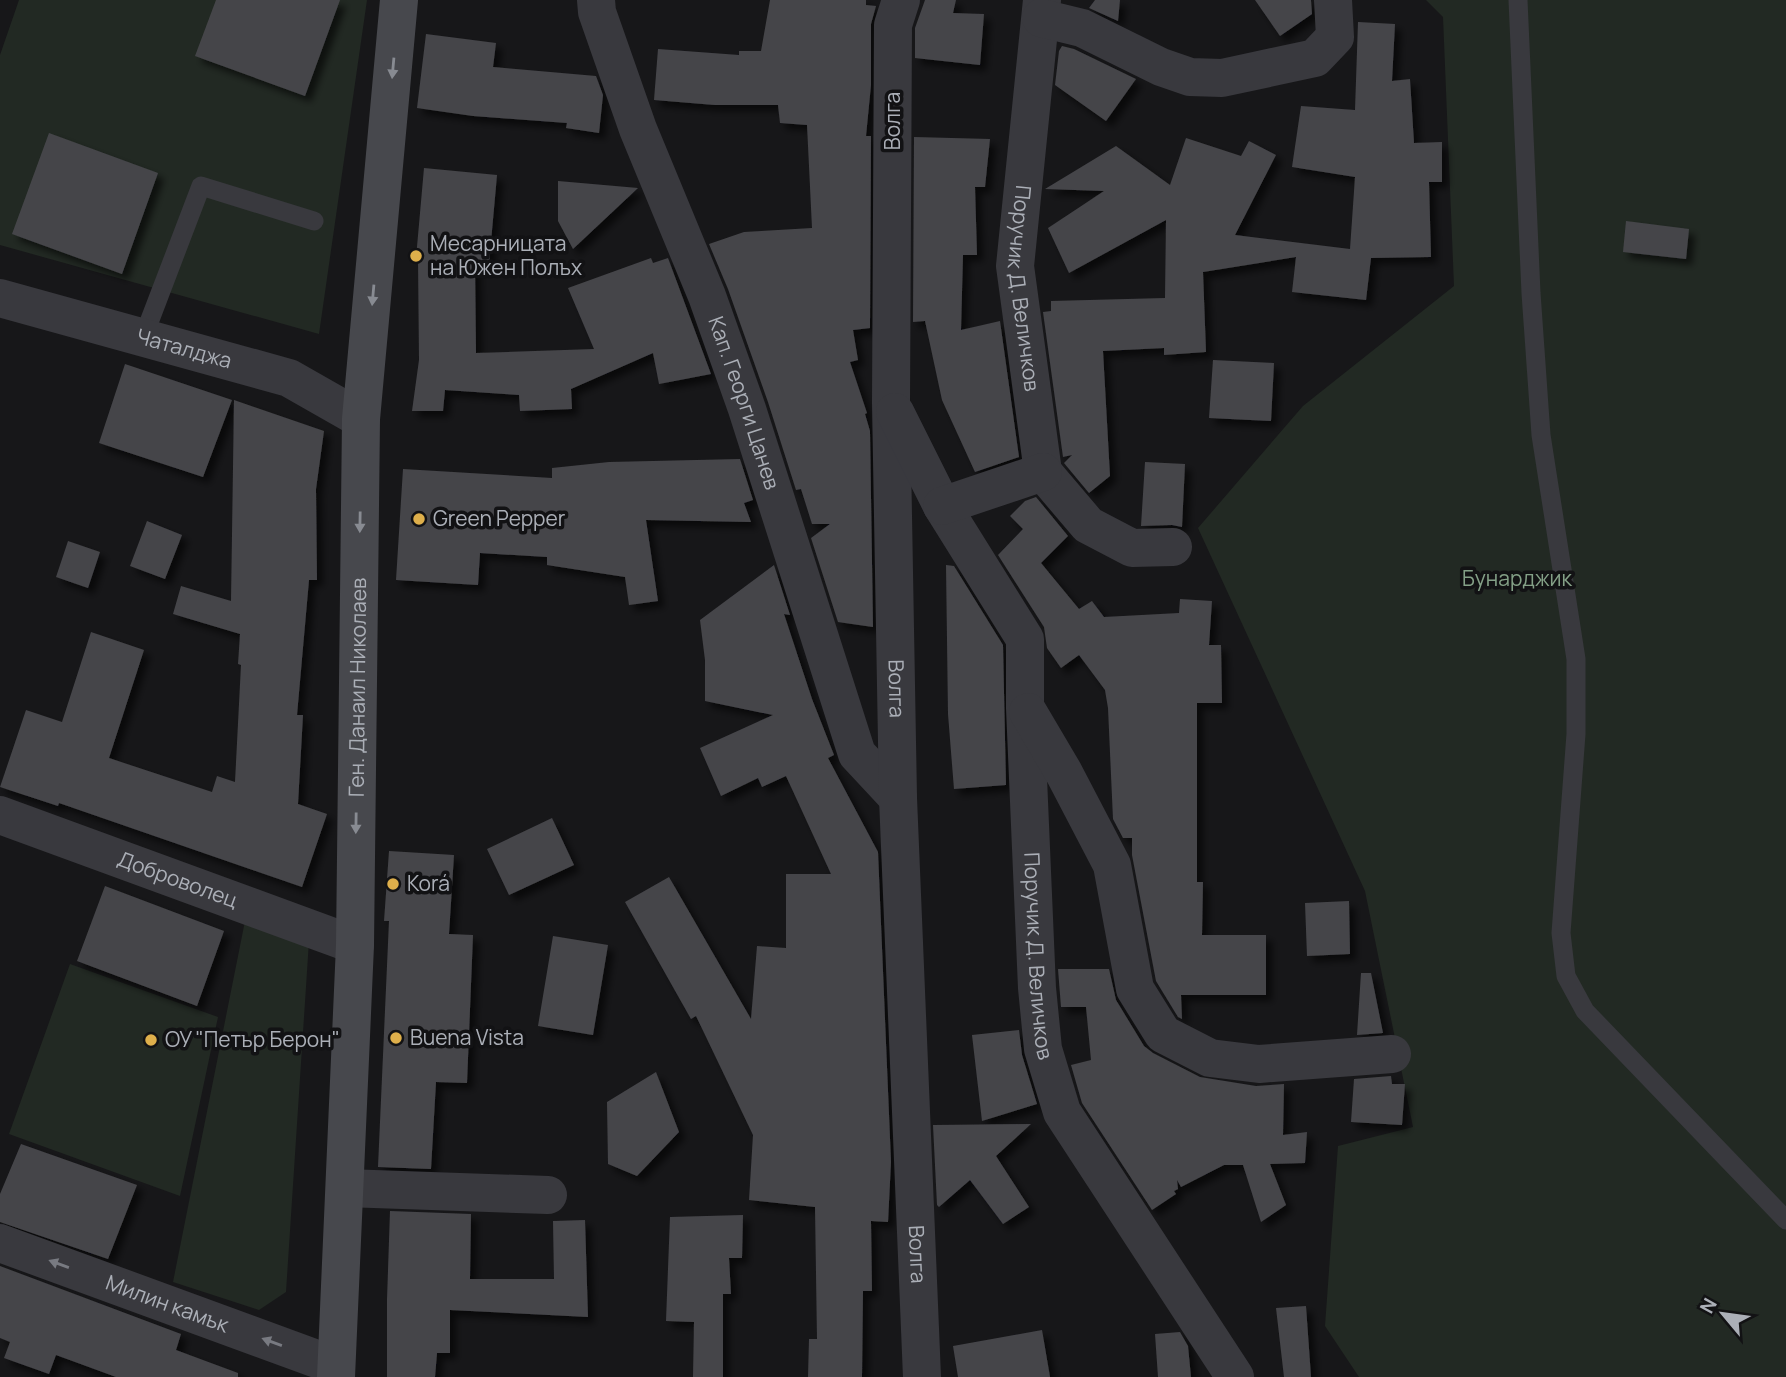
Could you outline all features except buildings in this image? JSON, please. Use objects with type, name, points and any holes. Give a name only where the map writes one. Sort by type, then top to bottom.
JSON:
[{"type":"street","name":"Ген. Данаил Николаев","points":[[336,1371],[355,945],[361,419],[399,0]]},
{"type":"street","name":"Кап. Георги Цанев","points":[[596,0],[597,12],[638,129],[706,296],[747,409],[857,754],[898,798]]},
{"type":"street","name":"Волга","points":[[901,0],[893,25],[891,403],[898,798],[922,1377]]},
{"type":"street","points":[[1041,9],[1161,67],[1189,77],[1222,78],[1315,58],[1335,37],[1333,0]]},
{"type":"street","name":"Поручик Д. Величков","points":[[1041,9],[1015,266],[1043,472]]},
{"type":"street","name":"Чаталджа","points":[[0,298],[289,378],[361,419]]},
{"type":"street","name":"Поручик Д. Величков","points":[[891,403],[942,506],[1024,639],[1037,988],[1043,1049],[1062,1112],[1235,1377]]},
{"type":"street","points":[[942,506],[1043,472],[1088,525],[1132,548],[1173,547]]},
{"type":"street","points":[[1025,708],[1064,773],[1112,865],[1135,989],[1163,1034],[1210,1058],[1259,1065],[1392,1054]]},
{"type":"street","name":"Доброволец","points":[[0,815],[355,945]]},
{"type":"street","points":[[345,1188],[548,1195]]},
{"type":"street","name":"Милин камък","points":[[0,1243],[336,1371]]},
{"type":"lane","points":[[1518,0],[1531,293],[1541,435],[1576,659],[1576,734],[1561,933],[1566,976],[1585,1011],[1786,1220]]},
{"type":"lane","points":[[143,338],[201,187],[314,222]]},
{"type":"green space","points":[[19,0],[367,0],[319,334],[0,245],[0,55]]},
{"type":"green space","name":"Бунарджик","points":[[1426,0],[1786,0],[1786,1377],[1359,1377],[1325,1326],[1338,1146],[1413,1127],[1365,891],[1198,528],[1303,406],[1454,286],[1443,17]]},
{"type":"green space","points":[[245,921],[309,941],[286,1292],[259,1310],[173,1282]]},
{"type":"green space","points":[[70,964],[218,1017],[180,1196],[9,1134]]},
{"type":"place","name":"Месарницата на Южен Полъх","points":[[416,256]]},
{"type":"place","name":"Green Pepper","points":[[419,519]]},
{"type":"place","name":"Korá","points":[[393,884]]},
{"type":"place","name":"Buena Vista","points":[[396,1038]]},
{"type":"place","name":"ОУ \"Петър Берон\"","points":[[151,1040]]}]
